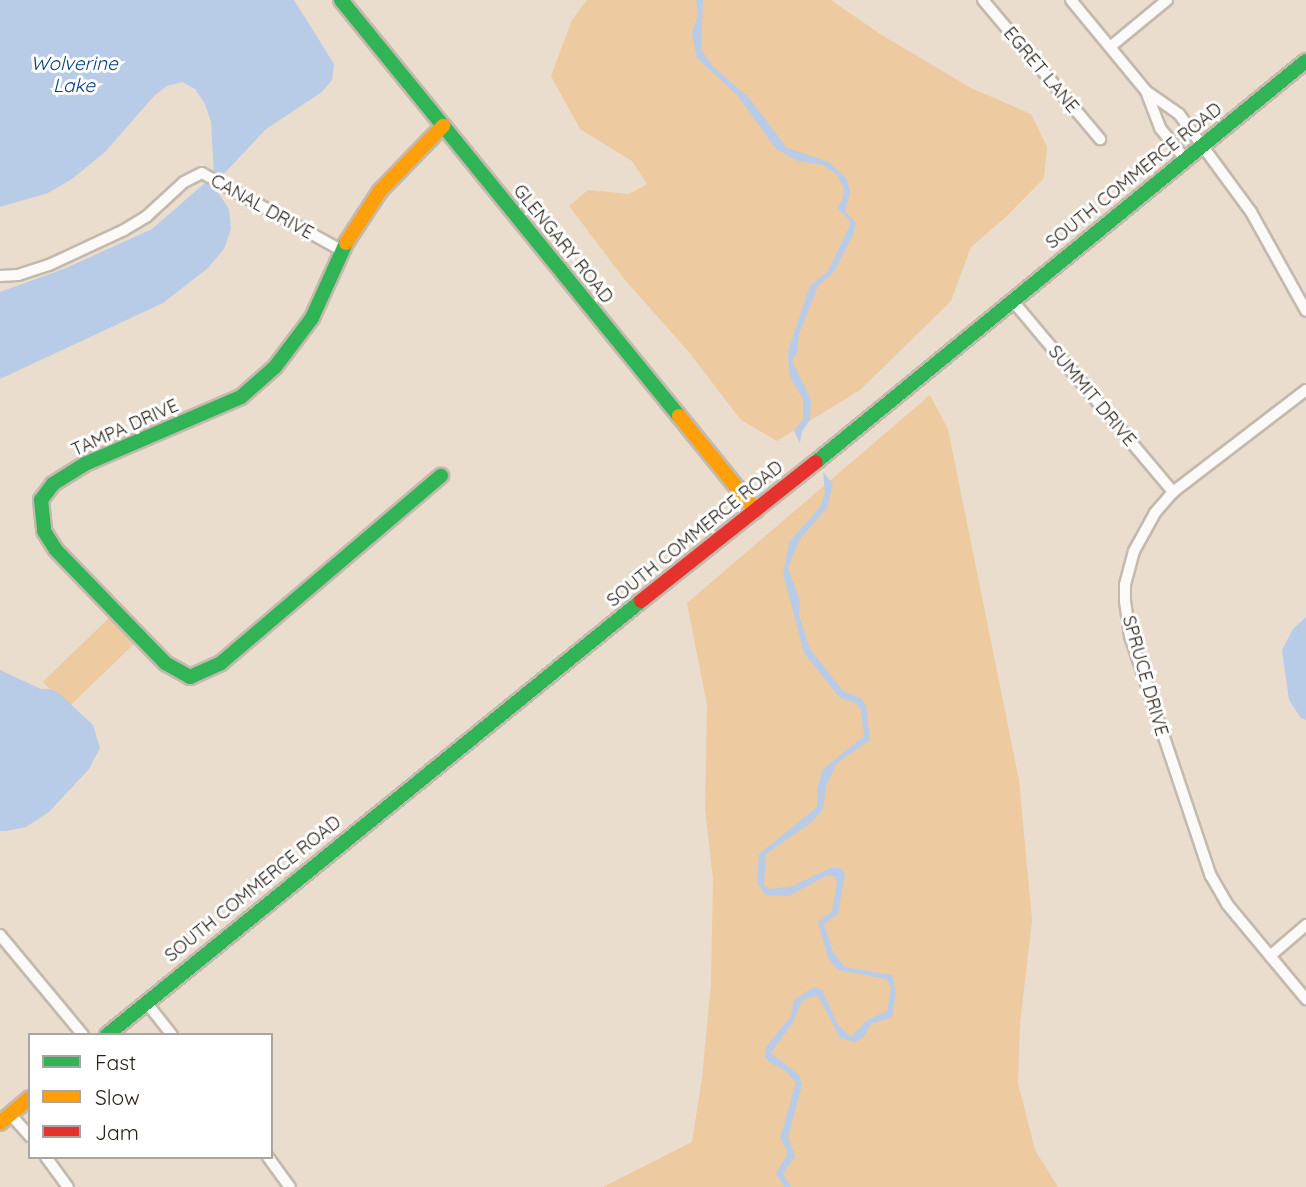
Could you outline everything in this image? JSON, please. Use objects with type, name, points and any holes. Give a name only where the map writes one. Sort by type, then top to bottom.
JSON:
[{"type":"street","name":"GLENGARY ROAD","points":[[341,0],[756,511]]},
{"type":"street","name":"EGRET LANE","points":[[983,0],[1100,139]]},
{"type":"street","points":[[1071,0],[1146,91],[1179,114],[1251,212],[1306,311]]},
{"type":"street","points":[[1110,47],[1167,0]]},
{"type":"street","name":"SOUTH COMMERCE ROAD","points":[[109,1033],[540,680],[756,511],[1306,61]]},
{"type":"street","points":[[1146,91],[1160,128],[1186,160]]},
{"type":"street","name":"TAMPA DRIVE","points":[[441,476],[221,663],[190,677],[165,663],[56,550],[44,531],[41,500],[53,484],[85,464],[241,397],[275,367],[312,318],[341,250],[380,191],[443,126]]},
{"type":"street","name":"CANAL DRIVE","points":[[0,276],[19,275],[49,265],[112,236],[147,216],[170,192],[202,173],[341,250]]},
{"type":"street","name":"SUMMIT DRIVE","points":[[1012,300],[1172,492]]},
{"type":"street","name":"SPRUCE DRIVE","points":[[1306,390],[1172,492],[1155,513],[1134,551],[1125,585],[1128,629],[1204,861],[1227,904],[1306,999]]},
{"type":"street","points":[[1270,956],[1306,925]]},
{"type":"street","points":[[0,935],[81,1033]]},
{"type":"street","points":[[146,1002],[170,1033]]},
{"type":"street","points":[[28,1100],[5,1118],[28,1135]]},
{"type":"street","points":[[47,1159],[68,1187]]},
{"type":"street","points":[[269,1159],[289,1187]]},
{"type":"shaded area","points":[[587,0],[831,0],[880,34],[971,88],[1031,114],[1047,147],[1044,178],[1007,216],[971,247],[951,301],[860,390],[777,441],[741,420],[688,351],[625,280],[569,206],[588,190],[629,194],[647,184],[632,161],[580,129],[551,76],[572,20]]},
{"type":"shaded area","points":[[930,395],[948,429],[1019,780],[1032,920],[1020,1024],[1018,1083],[1035,1150],[1058,1187],[603,1187],[692,1142],[702,1078],[711,983],[713,879],[705,808],[707,705],[687,603]]},
{"type":"shaded area","points":[[112,615],[137,641],[68,708],[43,682]]},
{"type":"water","name":"Wolverine Lake","points":[[0,0],[294,0],[334,64],[332,80],[322,92],[266,129],[220,178],[217,191],[229,209],[231,229],[224,249],[208,268],[163,303],[0,379],[0,292],[66,268],[152,229],[214,175],[211,122],[205,104],[195,89],[182,82],[167,86],[155,95],[105,152],[72,179],[48,193],[0,207]]},
{"type":"water","points":[[696,0],[703,0],[701,49],[712,65],[750,99],[787,148],[829,162],[847,179],[850,192],[845,211],[856,223],[853,235],[834,272],[818,286],[799,334],[797,353],[792,361],[811,399],[810,420],[802,431],[800,443],[794,431],[803,419],[803,399],[789,375],[788,351],[810,286],[828,271],[849,227],[850,221],[837,208],[843,198],[844,188],[836,174],[823,165],[798,161],[776,149],[738,96],[697,58],[692,34],[698,14]]},
{"type":"water","points":[[823,472],[833,484],[827,508],[800,539],[788,568],[800,601],[799,615],[810,649],[843,691],[861,698],[866,705],[870,740],[837,763],[826,786],[823,809],[812,822],[766,854],[764,885],[770,889],[793,886],[830,868],[841,868],[845,874],[838,914],[824,924],[833,952],[845,967],[892,975],[896,992],[892,1017],[871,1024],[863,1038],[855,1042],[840,1038],[817,996],[810,997],[802,1001],[793,1022],[771,1053],[799,1075],[802,1085],[788,1137],[795,1156],[783,1174],[791,1187],[784,1187],[776,1173],[786,1157],[787,1150],[780,1138],[796,1083],[786,1071],[769,1062],[765,1057],[766,1047],[791,1016],[794,1000],[814,987],[822,990],[838,1025],[851,1037],[867,1020],[887,1011],[891,987],[886,979],[838,970],[828,958],[818,922],[832,911],[837,882],[834,876],[826,876],[789,896],[765,895],[757,882],[759,854],[817,807],[817,789],[823,769],[864,736],[861,710],[854,702],[840,698],[804,653],[783,574],[789,542],[820,507],[825,493]]},
{"type":"water","points":[[1306,617],[1306,720],[1301,718],[1289,700],[1282,650],[1293,629]]},
{"type":"water","points":[[0,670],[41,689],[59,693],[93,725],[100,748],[89,769],[49,812],[26,827],[6,831],[0,831]]},
{"type":"traffic: fast","points":[[341,0],[679,416]]},
{"type":"traffic: fast","points":[[816,462],[1306,61]]},
{"type":"traffic: fast","points":[[346,243],[312,318],[275,367],[241,397],[85,464],[53,484],[41,500],[44,531],[56,550],[165,663],[190,677],[221,663],[441,476]]},
{"type":"traffic: fast","points":[[109,1033],[641,601]]},
{"type":"traffic: slow","points":[[346,243],[380,191],[443,126]]},
{"type":"traffic: slow","points":[[679,416],[756,511]]},
{"type":"traffic: slow","points":[[0,1123],[28,1100]]},
{"type":"traffic: jam","points":[[641,601],[816,462]]}]
